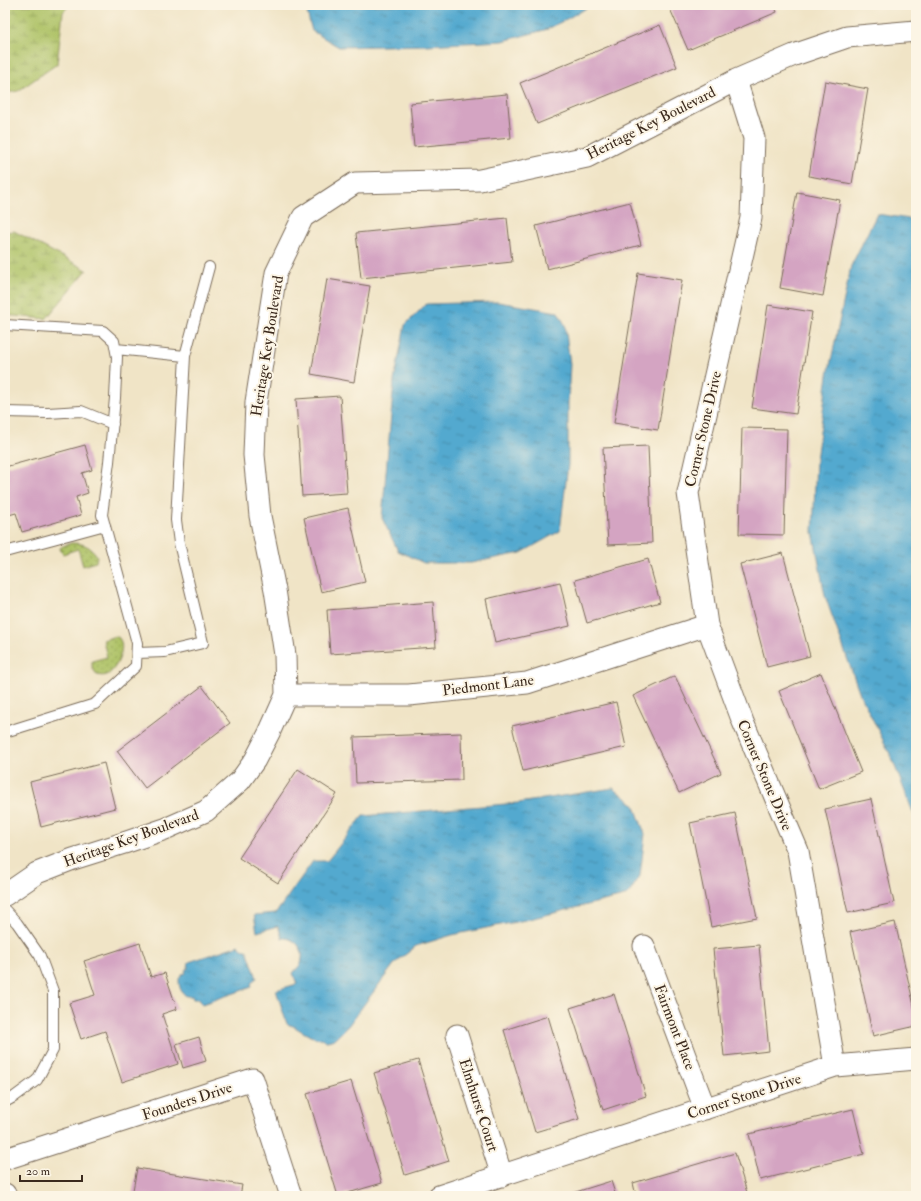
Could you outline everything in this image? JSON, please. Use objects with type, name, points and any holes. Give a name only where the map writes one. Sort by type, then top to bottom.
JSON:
[{"type":"street","name":"Heritage Key Boulevard","points":[[5,895],[37,873],[74,859],[165,829],[206,811],[240,781],[258,754],[286,695],[285,655],[283,641],[275,590],[260,516],[254,455],[255,424],[256,402],[276,273],[303,217],[355,183],[480,180],[587,156],[736,80],[794,54],[847,37],[916,31]]},
{"type":"street","name":"Corner Stone Drive","points":[[439,1196],[835,1066],[798,851],[743,722],[706,624],[688,493],[751,218],[754,138],[736,80]]},
{"type":"street","name":"Piedmont Lane","points":[[286,695],[409,695],[527,683],[706,624]]},
{"type":"street","name":"Fairmont Place","points":[[644,946],[705,1109]]},
{"type":"street","name":"Elmhurst Court","points":[[457,1035],[502,1176]]},
{"type":"street","points":[[835,1066],[916,1059]]},
{"type":"street","name":"Founders Drive","points":[[5,1159],[253,1079],[291,1196]]},
{"type":"lane","points":[[136,652],[165,652],[203,643],[178,544],[176,520],[185,356],[209,267]]},
{"type":"lane","points":[[5,325],[103,331],[114,341],[117,356],[109,462],[102,515],[137,643],[136,666],[95,704],[5,732]]},
{"type":"lane","points":[[116,349],[185,356]]},
{"type":"lane","points":[[5,412],[48,413],[81,411],[112,424]]},
{"type":"lane","points":[[5,552],[105,524]]},
{"type":"lane","points":[[5,910],[17,923],[40,956],[53,991],[54,1050],[37,1080],[5,1102]]},
{"type":"green space","points":[[5,5],[70,5],[63,12],[57,64],[18,91],[5,93]]},
{"type":"green space","points":[[14,231],[87,270],[46,319],[5,315],[5,232]]},
{"type":"green space","points":[[71,543],[83,544],[89,547],[97,556],[96,562],[83,566],[78,549],[63,554],[60,548]]},
{"type":"green space","points":[[116,636],[120,639],[122,650],[118,662],[107,675],[97,675],[92,667],[92,661],[107,657],[103,640]]},
{"type":"water","points":[[305,5],[592,5],[548,29],[503,41],[339,47],[312,31]]},
{"type":"water","points":[[877,214],[916,220],[916,820],[891,756],[860,694],[825,596],[813,532],[816,460],[828,375],[851,266]]},
{"type":"water","points":[[498,302],[558,312],[565,325],[570,364],[568,402],[568,465],[560,531],[521,553],[471,563],[424,563],[398,551],[382,518],[394,381],[405,325],[426,304]]},
{"type":"water","points":[[613,788],[634,804],[645,834],[640,876],[628,895],[525,920],[452,935],[416,946],[395,963],[348,1026],[335,1039],[327,1041],[310,1036],[287,1024],[276,990],[297,984],[293,973],[300,965],[302,960],[301,950],[292,940],[282,938],[278,926],[257,932],[254,915],[276,913],[313,861],[327,861],[363,816],[518,803]]},
{"type":"water","points":[[239,945],[242,949],[247,950],[257,978],[251,984],[252,987],[202,1004],[199,999],[193,999],[192,996],[186,996],[182,992],[179,979],[182,974],[186,973],[185,970],[188,968],[189,962]]},
{"type":"building","points":[[681,5],[774,5],[777,12],[688,50],[670,9]]},
{"type":"building","points":[[660,25],[677,67],[537,124],[520,83]]},
{"type":"building","points":[[825,81],[868,89],[852,184],[809,176]]},
{"type":"building","points":[[507,94],[511,138],[414,147],[410,103]]},
{"type":"building","points":[[797,192],[840,200],[823,296],[780,288]]},
{"type":"building","points":[[630,202],[641,245],[547,269],[536,226]]},
{"type":"building","points":[[507,218],[512,262],[361,278],[356,233]]},
{"type":"building","points":[[638,273],[682,280],[658,430],[614,423]]},
{"type":"building","points":[[327,279],[370,286],[354,382],[311,374]]},
{"type":"building","points":[[768,305],[812,312],[796,414],[752,408]]},
{"type":"building","points":[[340,396],[347,493],[302,496],[296,399]]},
{"type":"building","points":[[742,428],[787,429],[784,535],[739,534]]},
{"type":"building","points":[[85,445],[92,470],[82,473],[88,493],[76,497],[81,515],[22,532],[16,513],[5,516],[5,467]]},
{"type":"building","points":[[648,446],[652,543],[608,545],[603,448]]},
{"type":"building","points":[[348,508],[365,582],[321,592],[304,518]]},
{"type":"building","points":[[783,553],[810,656],[767,667],[740,564]]},
{"type":"building","points":[[648,559],[660,602],[587,623],[575,580]]},
{"type":"building","points":[[560,582],[570,626],[495,643],[486,599]]},
{"type":"building","points":[[433,602],[436,647],[330,654],[327,610]]},
{"type":"building","points":[[821,673],[861,772],[819,789],[779,691]]},
{"type":"building","points":[[675,676],[721,773],[679,793],[633,696]]},
{"type":"building","points":[[202,686],[230,723],[145,788],[117,751]]},
{"type":"building","points":[[616,702],[626,747],[523,771],[512,726]]},
{"type":"building","points":[[461,733],[462,780],[356,783],[354,737]]},
{"type":"building","points":[[104,763],[115,808],[41,827],[30,782]]},
{"type":"building","points":[[298,769],[337,794],[278,883],[239,858]]},
{"type":"building","points":[[871,799],[894,903],[848,913],[825,809]]},
{"type":"building","points":[[735,813],[757,918],[711,927],[690,823]]},
{"type":"building","points":[[895,922],[916,1015],[916,1026],[873,1036],[850,932]]},
{"type":"building","points":[[140,943],[151,977],[165,973],[177,1009],[162,1014],[178,1064],[122,1082],[105,1031],[81,1039],[69,1003],[95,995],[84,961]]},
{"type":"building","points":[[759,945],[769,1051],[724,1056],[713,949]]},
{"type":"building","points":[[614,994],[646,1096],[603,1110],[570,1008]]},
{"type":"building","points":[[548,1016],[579,1119],[535,1132],[504,1030]]},
{"type":"building","points":[[199,1037],[206,1061],[183,1068],[176,1044]]},
{"type":"building","points":[[418,1060],[449,1161],[405,1175],[374,1073]]},
{"type":"building","points":[[351,1081],[382,1183],[338,1196],[307,1094]]},
{"type":"building","points":[[853,1109],[864,1154],[760,1180],[749,1134]]},
{"type":"building","points":[[735,1153],[748,1196],[636,1196],[633,1183]]},
{"type":"building","points":[[137,1168],[242,1185],[240,1196],[132,1196]]},
{"type":"building","points":[[611,1181],[616,1196],[563,1196]]}]
